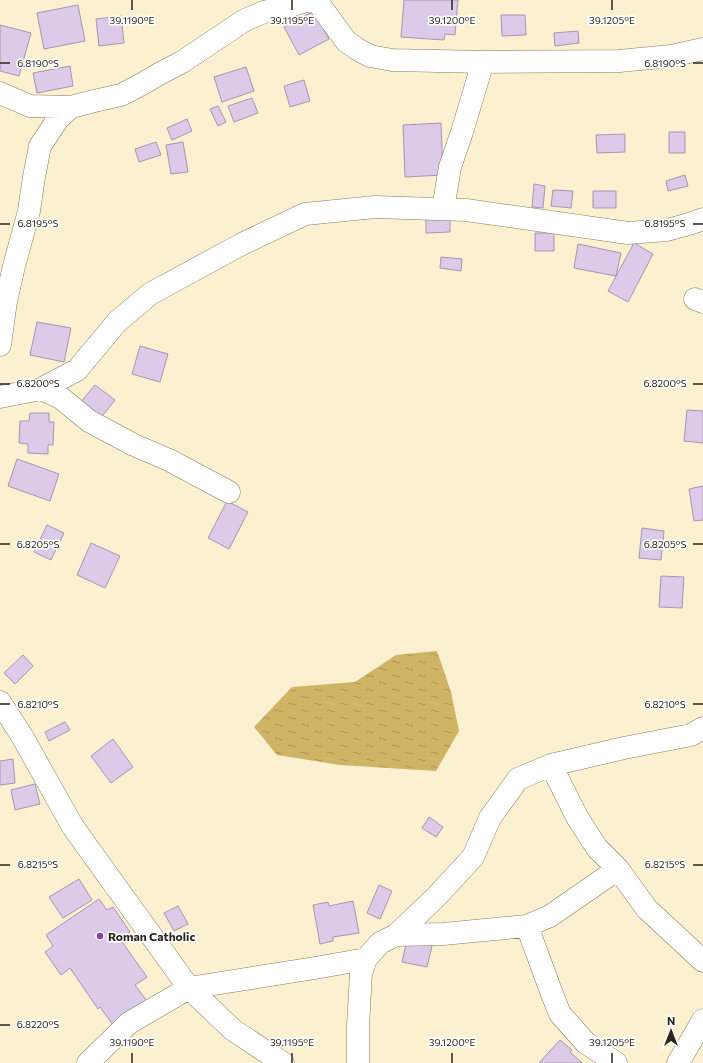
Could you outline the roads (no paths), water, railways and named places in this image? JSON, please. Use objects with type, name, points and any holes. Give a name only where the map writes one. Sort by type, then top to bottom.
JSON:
[{"type":"street","points":[[0,93],[30,106],[71,108],[121,95],[182,62],[245,20],[264,12],[310,0]]},
{"type":"street","points":[[316,0],[346,41],[370,56],[392,60],[483,62],[619,61],[671,56],[703,50]]},
{"type":"street","points":[[443,209],[450,167],[483,62]]},
{"type":"street","points":[[0,345],[6,301],[29,211],[40,146],[58,119],[71,108]]},
{"type":"street","points":[[0,397],[41,389],[77,370],[117,322],[150,294],[242,244],[305,214],[375,207],[443,209],[474,211],[628,233],[666,230],[703,219]]},
{"type":"street","points":[[41,389],[61,398],[89,421],[134,445],[169,460],[228,492]]},
{"type":"street","points":[[0,702],[22,736],[73,827],[190,988],[233,1030],[283,1063]]},
{"type":"street","points":[[358,1063],[358,1026],[361,973],[366,958],[380,943],[396,935],[436,897],[473,857],[490,818],[518,779],[551,765],[624,748],[690,735],[703,728]]},
{"type":"street","points":[[551,765],[577,817],[597,848],[618,869],[647,909],[703,961]]},
{"type":"street","points":[[396,935],[443,934],[526,926],[550,916],[618,869]]},
{"type":"street","points":[[526,926],[560,1014],[586,1042],[616,1063]]},
{"type":"street","points":[[88,1063],[129,1023],[190,988],[315,968],[366,958]]},
{"type":"street","points":[[678,1063],[703,1020]]},
{"type":"water","points":[[437,651],[451,692],[459,731],[436,771],[340,765],[277,755],[254,727],[292,687],[355,682],[396,655]]},
{"type":"place","name":"Roman Catholic","points":[[100,936]]}]
